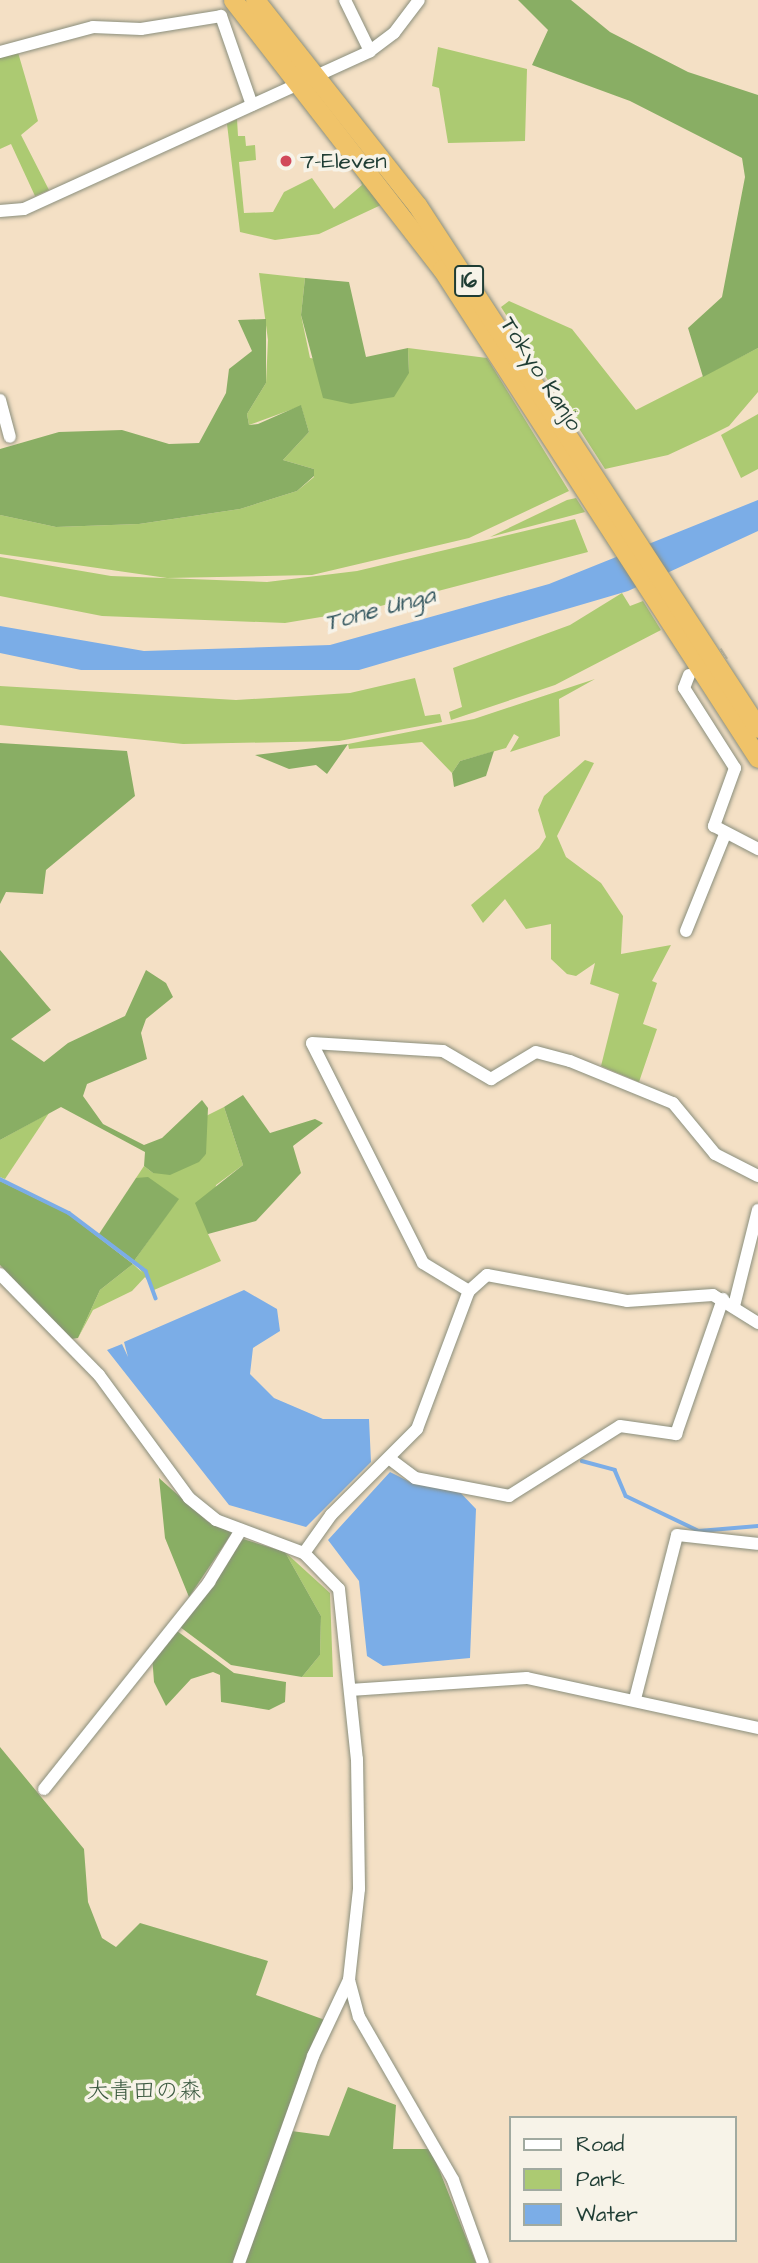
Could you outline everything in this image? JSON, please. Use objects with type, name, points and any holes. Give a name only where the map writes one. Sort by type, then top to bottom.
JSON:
[{"type":"highway","name":"Tokyo Kanjo","points":[[233,0],[309,79]]},
{"type":"highway","name":"Tokyo Kanjo","points":[[255,0],[601,499],[693,646],[758,758]]},
{"type":"highway","name":"Tokyo Kanjo","points":[[693,646],[758,728]]},
{"type":"street","points":[[345,0],[370,51]]},
{"type":"street","points":[[1,214],[370,51],[394,33],[419,0]]},
{"type":"street","points":[[0,52],[93,27],[141,29],[221,16],[252,105]]},
{"type":"street","points":[[0,400],[10,437]]},
{"type":"street","points":[[686,931],[724,837],[715,816],[735,768],[684,688],[689,675]]},
{"type":"street","points":[[724,837],[758,849]]},
{"type":"street","points":[[468,1291],[423,1263],[312,1043],[443,1051],[491,1079],[536,1052],[570,1061],[673,1103],[715,1154],[758,1176]]},
{"type":"street","points":[[734,1306],[758,1210]]},
{"type":"street","points":[[0,1274],[99,1375],[189,1498],[216,1520],[303,1553],[339,1589],[350,1690],[359,1889],[349,1980],[313,2056],[239,2263]]},
{"type":"street","points":[[303,1553],[331,1515],[390,1459],[424,1417],[468,1291],[492,1274],[627,1301],[723,1298],[758,1323]]},
{"type":"street","points":[[390,1459],[415,1478],[509,1496],[620,1426],[676,1434],[723,1298]]},
{"type":"street","points":[[44,1789],[209,1582],[241,1530]]},
{"type":"street","points":[[635,1699],[677,1535],[758,1544]]},
{"type":"street","points":[[350,1690],[527,1678],[635,1699],[758,1728]]},
{"type":"street","points":[[349,1980],[359,2017],[453,2180],[483,2263]]},
{"type":"green space","points":[[518,0],[571,0],[610,32],[688,72],[758,95],[758,348],[703,377],[688,328],[722,297],[745,177],[742,158],[630,101],[532,65],[548,30]]},
{"type":"green space","points":[[438,47],[527,69],[525,141],[448,143],[439,88],[432,86]]},
{"type":"green space","points":[[17,49],[38,121],[21,135],[49,190],[35,196],[11,144],[0,149],[0,54]]},
{"type":"green space","points":[[237,119],[238,136],[245,136],[246,146],[255,145],[256,160],[239,162],[244,213],[273,212],[284,192],[312,178],[334,209],[362,185],[358,174],[381,205],[319,234],[275,240],[240,232],[227,124]]},
{"type":"green space","points":[[259,273],[305,278],[301,315],[310,358],[409,373],[408,348],[487,358],[569,491],[469,538],[312,575],[167,578],[0,554],[0,515],[56,527],[139,524],[240,509],[297,491],[314,477],[314,469],[283,460],[309,432],[301,406],[249,425],[247,414],[266,383],[268,340]]},
{"type":"green space","points":[[305,278],[349,282],[366,357],[408,348],[409,373],[394,397],[351,404],[323,398],[301,315]]},
{"type":"green space","points":[[509,301],[572,329],[636,410],[758,348],[758,392],[729,426],[668,455],[605,469],[501,307]]},
{"type":"green space","points":[[266,319],[266,383],[247,414],[249,425],[258,424],[301,405],[309,432],[283,460],[314,469],[314,476],[297,491],[240,509],[139,524],[56,527],[0,515],[0,449],[59,432],[122,430],[169,444],[199,443],[226,393],[229,369],[252,351],[238,320]]},
{"type":"green space","points":[[758,414],[758,469],[741,478],[721,435]]},
{"type":"green space","points":[[576,498],[585,512],[490,537],[567,500]]},
{"type":"green space","points":[[575,519],[588,552],[369,609],[285,623],[102,616],[0,596],[0,557],[111,576],[267,582],[357,571]]},
{"type":"green space","points":[[622,593],[630,606],[643,601],[661,630],[555,685],[451,720],[449,712],[462,707],[453,668],[570,625]]},
{"type":"green space","points":[[415,678],[425,716],[440,714],[442,722],[339,741],[183,744],[0,725],[0,686],[236,700],[350,693]]},
{"type":"green space","points":[[595,679],[559,699],[560,736],[510,752],[519,737],[514,734],[506,748],[460,761],[452,773],[422,742],[349,749],[348,744],[474,719]]},
{"type":"green space","points":[[0,743],[127,751],[135,796],[46,870],[43,894],[6,892],[0,904]]},
{"type":"green space","points":[[348,744],[327,774],[316,765],[289,769],[255,755]]},
{"type":"green space","points":[[494,751],[486,776],[454,787],[452,773],[460,761]]},
{"type":"green space","points":[[585,760],[594,763],[557,836],[566,857],[601,883],[623,916],[621,954],[671,945],[652,981],[657,983],[643,1024],[657,1029],[639,1082],[601,1066],[619,994],[590,984],[595,963],[576,976],[567,974],[551,959],[551,924],[526,929],[505,899],[483,923],[471,905],[539,848],[546,837],[538,810],[544,796]]},
{"type":"green space","points":[[0,950],[51,1010],[11,1039],[44,1062],[68,1043],[125,1016],[146,970],[166,983],[173,997],[146,1019],[141,1033],[147,1059],[87,1084],[83,1096],[103,1124],[144,1145],[162,1138],[202,1100],[208,1108],[206,1154],[199,1162],[170,1175],[153,1173],[144,1166],[145,1152],[61,1107],[0,1140]]},
{"type":"green space","points":[[243,1095],[270,1133],[315,1119],[323,1123],[293,1146],[301,1173],[256,1221],[208,1234],[195,1203],[243,1165],[224,1107]]},
{"type":"green space","points":[[224,1107],[243,1165],[216,1185],[208,1234],[221,1261],[154,1290],[134,1261],[178,1199],[148,1178],[136,1178],[144,1166],[153,1173],[206,1154],[206,1116]]},
{"type":"green space","points":[[49,1113],[5,1179],[0,1177],[0,1140]]},
{"type":"green space","points":[[148,1177],[179,1199],[134,1261],[99,1234],[136,1178]]},
{"type":"green space","points":[[0,1181],[68,1214],[133,1264],[100,1290],[78,1338],[71,1339],[0,1265]]},
{"type":"green space","points":[[133,1264],[146,1276],[132,1291],[93,1310],[78,1338],[100,1290]]},
{"type":"green space","points":[[159,1478],[207,1521],[232,1533],[189,1597],[165,1538]]},
{"type":"green space","points":[[243,1539],[285,1552],[321,1616],[320,1655],[302,1677],[231,1665],[176,1624]]},
{"type":"green space","points":[[285,1552],[330,1593],[333,1677],[302,1677],[320,1655],[321,1616]]},
{"type":"green space","points":[[173,1628],[234,1673],[286,1682],[285,1702],[269,1710],[221,1702],[220,1675],[213,1672],[191,1679],[166,1706],[154,1682],[152,1655]]},
{"type":"green space","name":"大青田の森","points":[[0,1747],[84,1849],[88,1902],[102,1938],[116,1947],[140,1923],[268,1961],[256,1995],[325,2020],[284,2130],[329,2136],[348,2087],[396,2105],[393,2149],[431,2149],[476,2263],[0,2263]]},
{"type":"water","points":[[758,500],[758,531],[628,591],[359,670],[81,670],[0,653],[0,626],[144,651],[330,645],[549,584]]},
{"type":"water","points":[[244,1290],[277,1309],[280,1331],[253,1348],[250,1374],[274,1398],[323,1419],[369,1419],[371,1462],[306,1527],[229,1505],[107,1350],[122,1344],[128,1357],[124,1342]]},
{"type":"water","points":[[390,1472],[414,1484],[455,1487],[476,1509],[470,1658],[383,1666],[367,1656],[359,1581],[328,1540]]},
{"type":"waterway","points":[[0,1179],[69,1213],[146,1271],[156,1298]]},
{"type":"waterway","points":[[582,1461],[615,1470],[626,1496],[699,1531],[758,1526]]},
{"type":"tunnel","points":[[708,664],[725,653]]},
{"type":"place","name":"7-Eleven","points":[[286,161]]},
{"type":"water label","name":"Tone Unga","points":[[380,610]]}]
